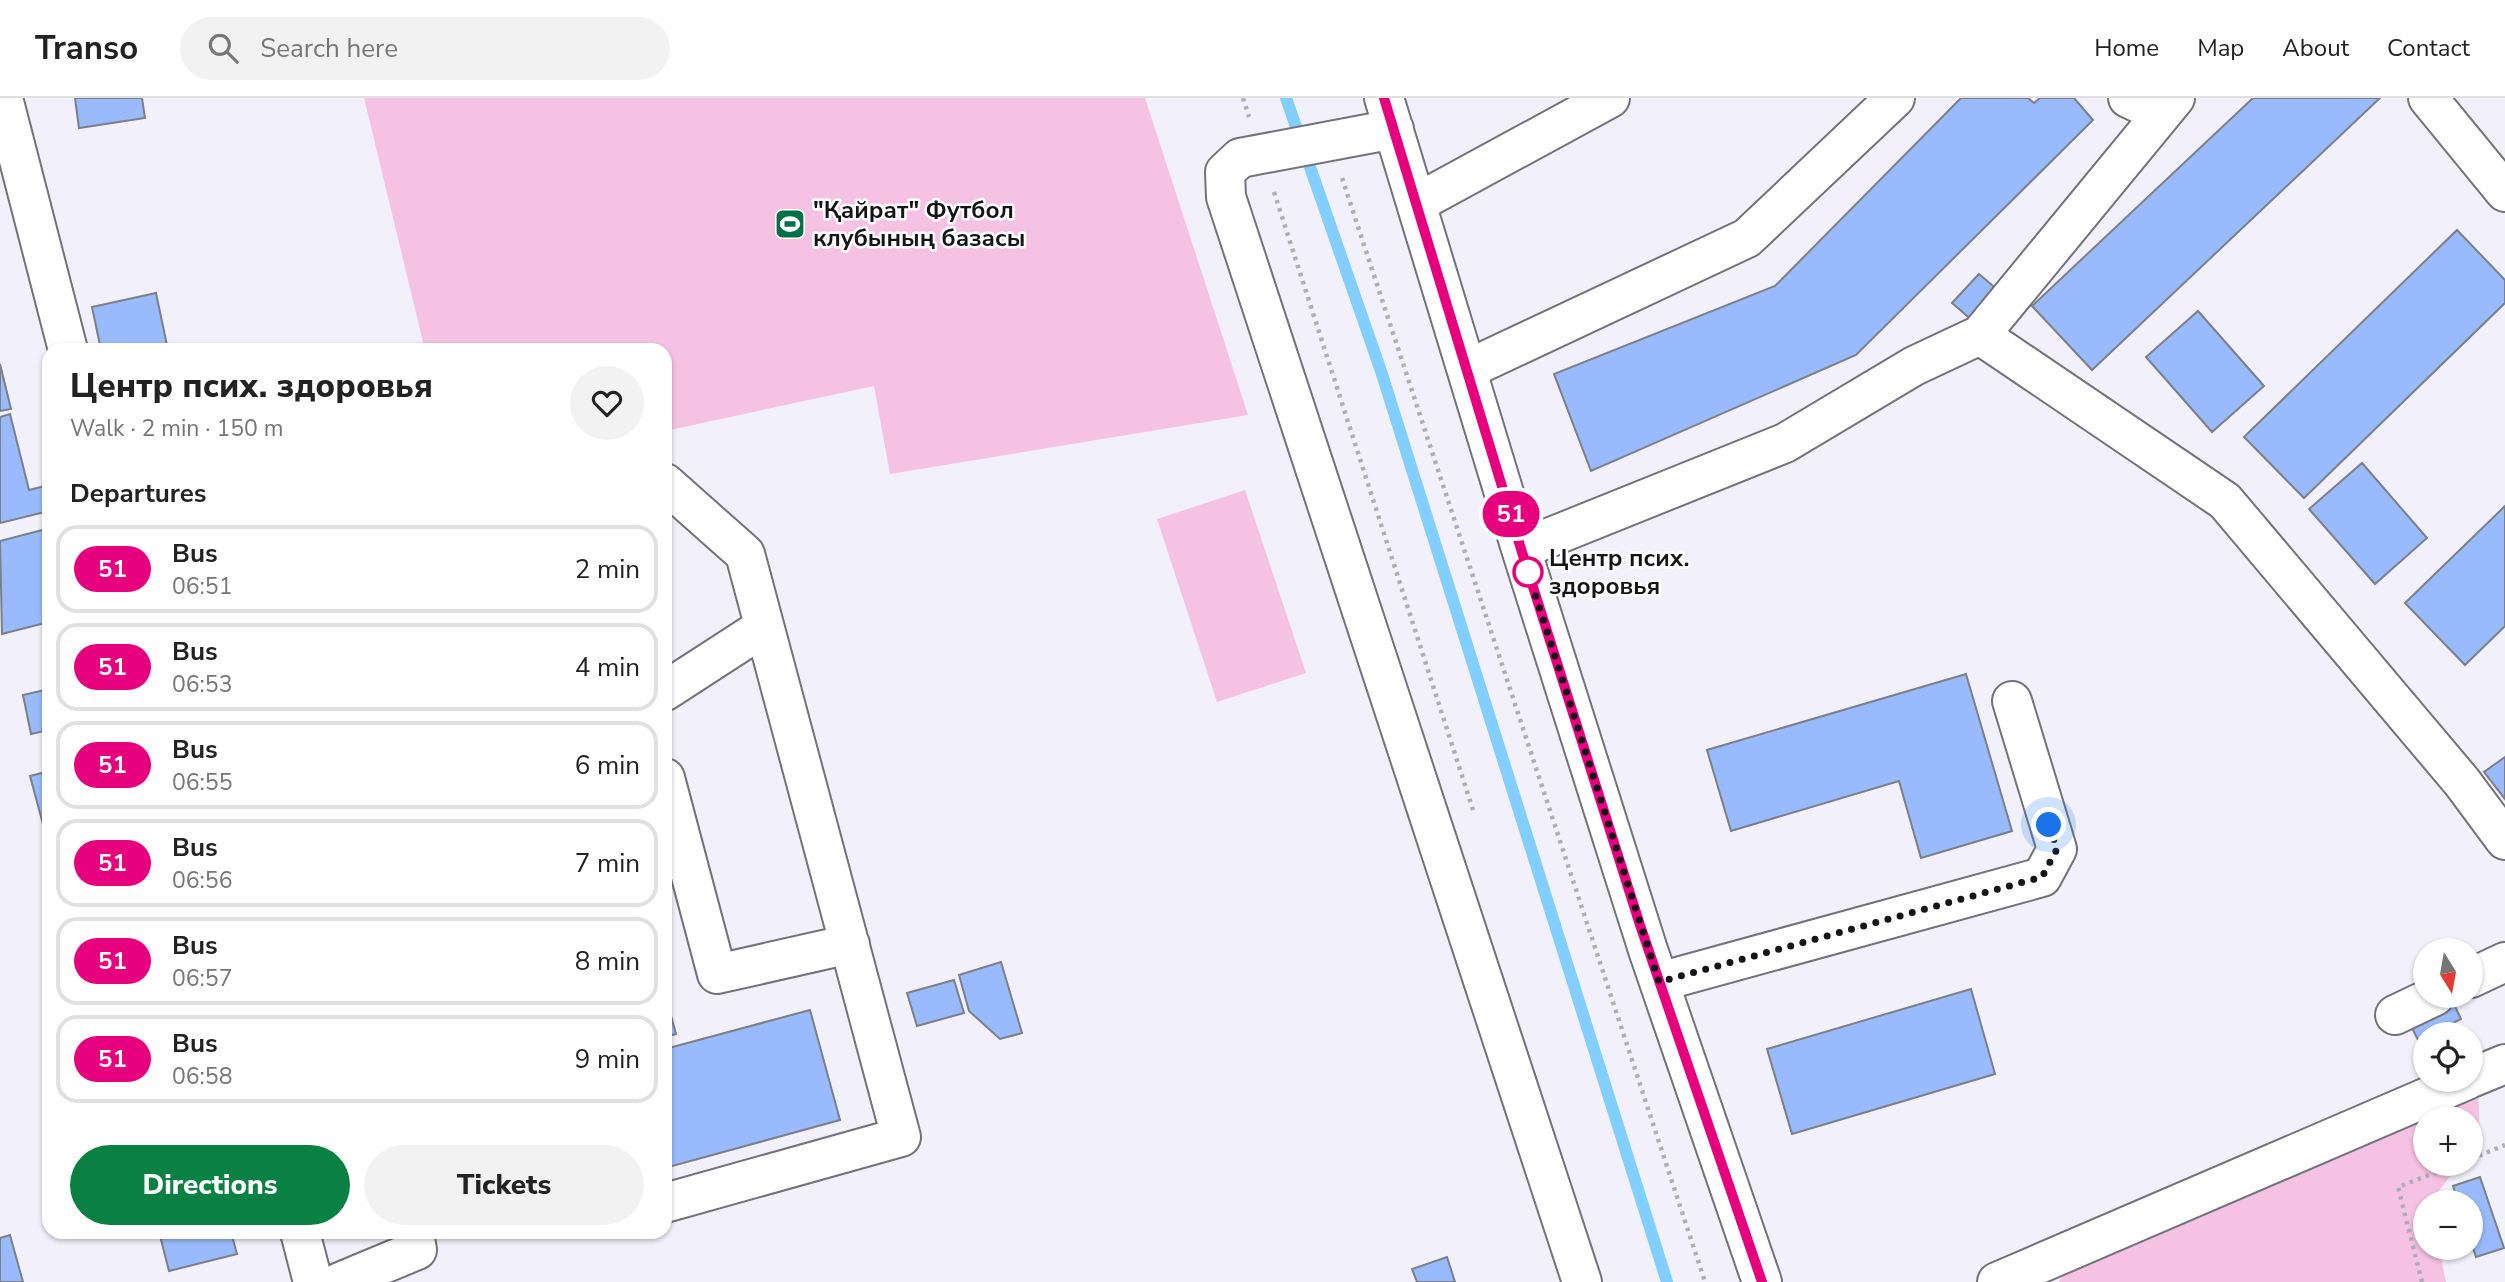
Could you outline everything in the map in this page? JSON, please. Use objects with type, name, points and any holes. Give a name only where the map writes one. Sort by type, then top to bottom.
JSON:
[{"type":"street","points":[[3,98],[66,343]]},
{"type":"street","points":[[1468,369],[1747,238],[1895,98]]},
{"type":"street","points":[[2428,98],[2505,192]]},
{"type":"street","points":[[1417,203],[1604,100]]},
{"type":"street","points":[[1521,549],[1785,443],[1914,366],[1980,335],[2154,103]]},
{"type":"street","points":[[1582,1282],[1226,197],[1225,172],[1240,158],[1329,139],[1389,113],[1521,549],[1659,982],[1762,1282]]},
{"type":"street","points":[[1980,335],[2225,501],[2462,782],[2505,841]]},
{"type":"street","points":[[672,490],[745,554],[901,1137],[672,1201]]},
{"type":"street","points":[[672,686],[764,627]]},
{"type":"street","points":[[1659,982],[2042,877],[2057,849],[2012,701]]},
{"type":"street","points":[[672,804],[717,974],[849,944]]},
{"type":"street","points":[[2483,972],[2505,962]]},
{"type":"street","points":[[2395,1015],[2413,1006]]},
{"type":"street","points":[[2483,1073],[2505,1063]]},
{"type":"street","points":[[1997,1282],[2439,1092]]},
{"type":"street","points":[[302,1239],[313,1282]]},
{"type":"street","points":[[340,1282],[417,1250],[415,1239]]},
{"type":"path","points":[[1243,98],[1268,153],[1477,822]]},
{"type":"path","points":[[1329,139],[1705,1282]]},
{"type":"path","points":[[2483,1153],[2505,1145]]},
{"type":"path","points":[[2422,1282],[2398,1187],[2427,1176]]},
{"type":"shaded area","name":"\"Қайрат\" Футбол клубының базасы","points":[[364,98],[1145,98],[1248,415],[890,474],[874,386],[672,429],[672,343],[423,343]]},
{"type":"shaded area","points":[[1245,490],[1306,673],[1217,702],[1157,519]]},
{"type":"shaded area","points":[[2478,1092],[2479,1106],[2445,1106]]},
{"type":"shaded area","points":[[2413,1120],[2413,1176],[2451,1176],[2439,1190],[2413,1190],[2413,1260],[2441,1260],[2446,1282],[2059,1282],[2067,1267]]},
{"type":"building","points":[[75,98],[142,98],[145,118],[79,128]]},
{"type":"building","points":[[1961,98],[2028,98],[2034,103],[2040,98],[2074,98],[2093,120],[1856,355],[1591,471],[1554,374],[1775,286]]},
{"type":"building","points":[[2253,98],[2380,98],[2092,370],[2032,306]]},
{"type":"building","points":[[2457,230],[2505,280],[2505,303],[2304,498],[2244,437]]},
{"type":"building","points":[[1979,274],[1999,291],[1973,321],[1952,303]]},
{"type":"building","points":[[156,293],[167,343],[100,343],[92,307]]},
{"type":"building","points":[[2198,311],[2264,386],[2212,432],[2146,357]]},
{"type":"building","points":[[0,364],[11,409],[0,411]]},
{"type":"building","points":[[10,414],[29,490],[42,487],[42,513],[0,523],[0,417]]},
{"type":"building","points":[[2362,463],[2427,538],[2375,584],[2309,509]]},
{"type":"building","points":[[2505,506],[2505,626],[2465,665],[2405,603]]},
{"type":"building","points":[[42,530],[42,624],[2,634],[0,541]]},
{"type":"building","points":[[1966,674],[2012,831],[1921,858],[1899,781],[1731,831],[1707,750]]},
{"type":"building","points":[[42,691],[42,732],[31,734],[23,695]]},
{"type":"building","points":[[2505,757],[2505,799],[2484,772]]},
{"type":"building","points":[[42,773],[42,820],[30,776]]},
{"type":"building","points":[[1001,962],[1022,1033],[1000,1039],[969,1011],[959,975]]},
{"type":"building","points":[[954,980],[964,1013],[917,1026],[907,993]]},
{"type":"building","points":[[1971,989],[1995,1074],[1792,1134],[1767,1049]]},
{"type":"building","points":[[2429,1008],[2456,1008],[2461,1019],[2455,1022],[2413,1022],[2413,1030],[2407,1018]]},
{"type":"building","points":[[810,1010],[840,1120],[672,1166],[672,1047]]},
{"type":"building","points":[[672,1019],[676,1034],[672,1035]]},
{"type":"building","points":[[2480,1177],[2504,1248],[2483,1255],[2483,1190],[2454,1190],[2453,1186]]},
{"type":"building","points":[[10,1235],[23,1282],[0,1282],[0,1238]]},
{"type":"building","points":[[161,1239],[233,1239],[237,1254],[169,1271]]},
{"type":"building","points":[[1447,1257],[1455,1282],[1417,1282],[1412,1269]]},
{"type":"waterway","points":[[1286,98],[1381,371],[1667,1282]]},
{"type":"bus line","name":"51","points":[[1384,98],[1521,549],[1640,925],[1762,1282]]},
{"type":"place","name":"\"Қайрат\" Футбол клубының базасы","points":[[790,224]]},
{"type":"place","name":"Центр псих. здоровья","points":[[1528,572]]},
{"type":"route","points":[[1528,572],[1659,982],[2042,877],[2057,849],[2049,825]]}]
